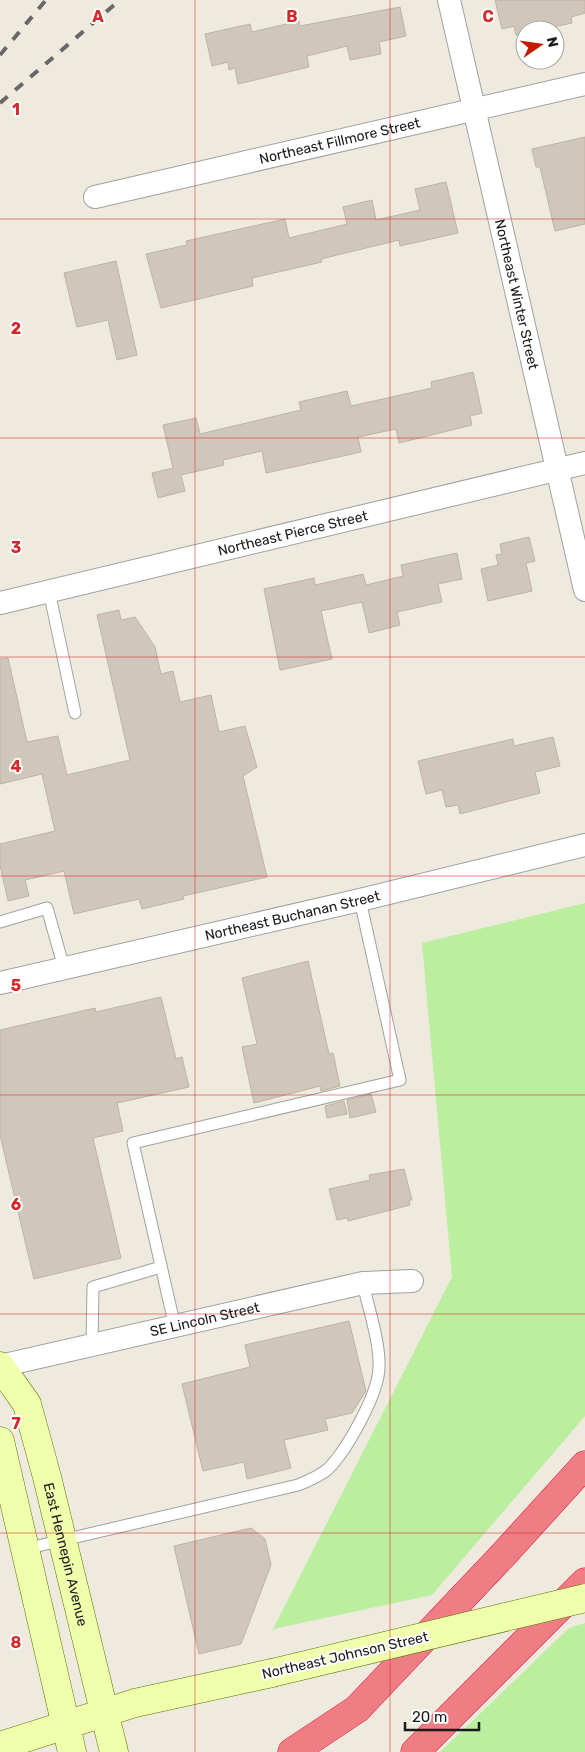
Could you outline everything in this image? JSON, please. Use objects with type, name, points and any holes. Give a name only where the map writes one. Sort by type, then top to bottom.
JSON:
[{"type":"highway","points":[[292,1752],[357,1709],[504,1554],[585,1465]]},
{"type":"highway","points":[[415,1752],[585,1582]]},
{"type":"main road","name":"East Hennepin Avenue","points":[[0,1366],[26,1404],[63,1541],[114,1752]]},
{"type":"main road","points":[[0,1441],[72,1752]]},
{"type":"main road","name":"Northeast Johnson Street","points":[[0,1746],[105,1712],[585,1598]]},
{"type":"street","name":"Northeast Winter Street","points":[[449,0],[585,590]]},
{"type":"street","name":"Northeast Fillmore Street","points":[[95,197],[585,84]]},
{"type":"street","name":"Northeast Pierce Street","points":[[0,603],[585,463]]},
{"type":"street","name":"Northeast Buchanan Street","points":[[0,983],[360,900],[585,845]]},
{"type":"street","name":"SE Lincoln Street","points":[[0,1366],[363,1283],[412,1281]]},
{"type":"lane","points":[[49,591],[75,713]]},
{"type":"lane","points":[[175,1327],[133,1143],[400,1080],[360,900]]},
{"type":"lane","points":[[0,922],[47,908],[64,968]]},
{"type":"lane","points":[[92,1344],[93,1287],[161,1267]]},
{"type":"lane","points":[[25,1549],[298,1486],[327,1470],[338,1457],[372,1399],[378,1382],[379,1365],[363,1283]]},
{"type":"green space","points":[[585,903],[585,1416],[432,1595],[273,1629],[452,1277],[422,943]]},
{"type":"green space","points":[[585,1623],[585,1752],[440,1752],[569,1628]]},
{"type":"building","points":[[495,0],[585,0],[585,13],[571,17],[572,23],[565,24],[565,20],[515,20],[515,30],[514,26],[502,29]]},
{"type":"building","points":[[400,7],[406,36],[379,42],[381,54],[350,60],[347,46],[307,56],[309,67],[238,84],[235,68],[229,70],[228,62],[212,66],[205,34],[250,24],[252,32],[299,21],[300,26]]},
{"type":"building","points":[[585,137],[585,224],[555,231],[540,167],[536,167],[532,149]]},
{"type":"building","points":[[446,182],[458,233],[400,246],[399,240],[321,259],[322,262],[252,278],[253,286],[161,308],[146,254],[187,245],[186,241],[285,219],[289,238],[347,224],[343,207],[372,200],[376,220],[420,210],[415,189]]},
{"type":"building","points":[[116,261],[137,355],[117,360],[108,320],[77,327],[64,273]]},
{"type":"building","points":[[473,372],[482,413],[470,416],[472,425],[399,443],[396,429],[358,437],[361,452],[266,473],[262,451],[223,460],[224,465],[181,475],[185,491],[158,498],[152,473],[173,468],[163,425],[196,418],[200,434],[301,410],[299,402],[347,391],[351,406],[432,388],[431,382]]},
{"type":"building","points":[[529,537],[535,561],[526,563],[532,591],[488,601],[481,569],[498,565],[496,555],[502,554],[500,544]]},
{"type":"building","points":[[457,553],[462,579],[438,584],[442,602],[397,612],[400,625],[369,633],[362,602],[321,611],[332,659],[280,670],[264,589],[314,578],[315,585],[363,574],[366,585],[403,576],[401,565]]},
{"type":"building","points":[[119,610],[121,620],[135,617],[155,647],[161,674],[173,671],[180,702],[211,695],[219,732],[245,726],[257,767],[243,776],[267,877],[183,896],[184,899],[142,909],[139,899],[74,914],[64,871],[25,880],[29,896],[8,901],[0,865],[0,844],[55,831],[42,774],[0,784],[0,659],[8,658],[27,742],[58,736],[67,775],[130,760],[97,615]]},
{"type":"building","points":[[553,737],[560,766],[535,772],[540,793],[460,814],[458,805],[446,807],[442,790],[426,794],[418,761],[513,739],[514,746]]},
{"type":"building","points":[[308,961],[329,1054],[333,1053],[340,1086],[321,1091],[320,1086],[254,1103],[242,1047],[257,1044],[242,978]]},
{"type":"building","points":[[161,997],[176,1059],[182,1057],[189,1087],[117,1103],[123,1131],[93,1138],[121,1258],[34,1279],[0,1135],[0,1030],[95,1008],[96,1012]]},
{"type":"building","points":[[371,1094],[376,1112],[350,1118],[347,1100]]},
{"type":"building","points":[[344,1101],[347,1114],[327,1118],[325,1106]]},
{"type":"building","points":[[404,1169],[412,1200],[409,1200],[410,1205],[348,1221],[347,1218],[337,1220],[329,1189],[370,1180],[369,1175]]},
{"type":"building","points":[[349,1321],[366,1391],[352,1413],[325,1419],[328,1430],[284,1440],[291,1468],[247,1479],[244,1462],[203,1471],[182,1384],[250,1367],[245,1345]]},
{"type":"building","points":[[251,1528],[265,1539],[271,1565],[241,1644],[199,1654],[174,1546]]},
{"type":"railway","points":[[0,55],[46,0]]},
{"type":"railway","points":[[0,103],[120,0]]}]
